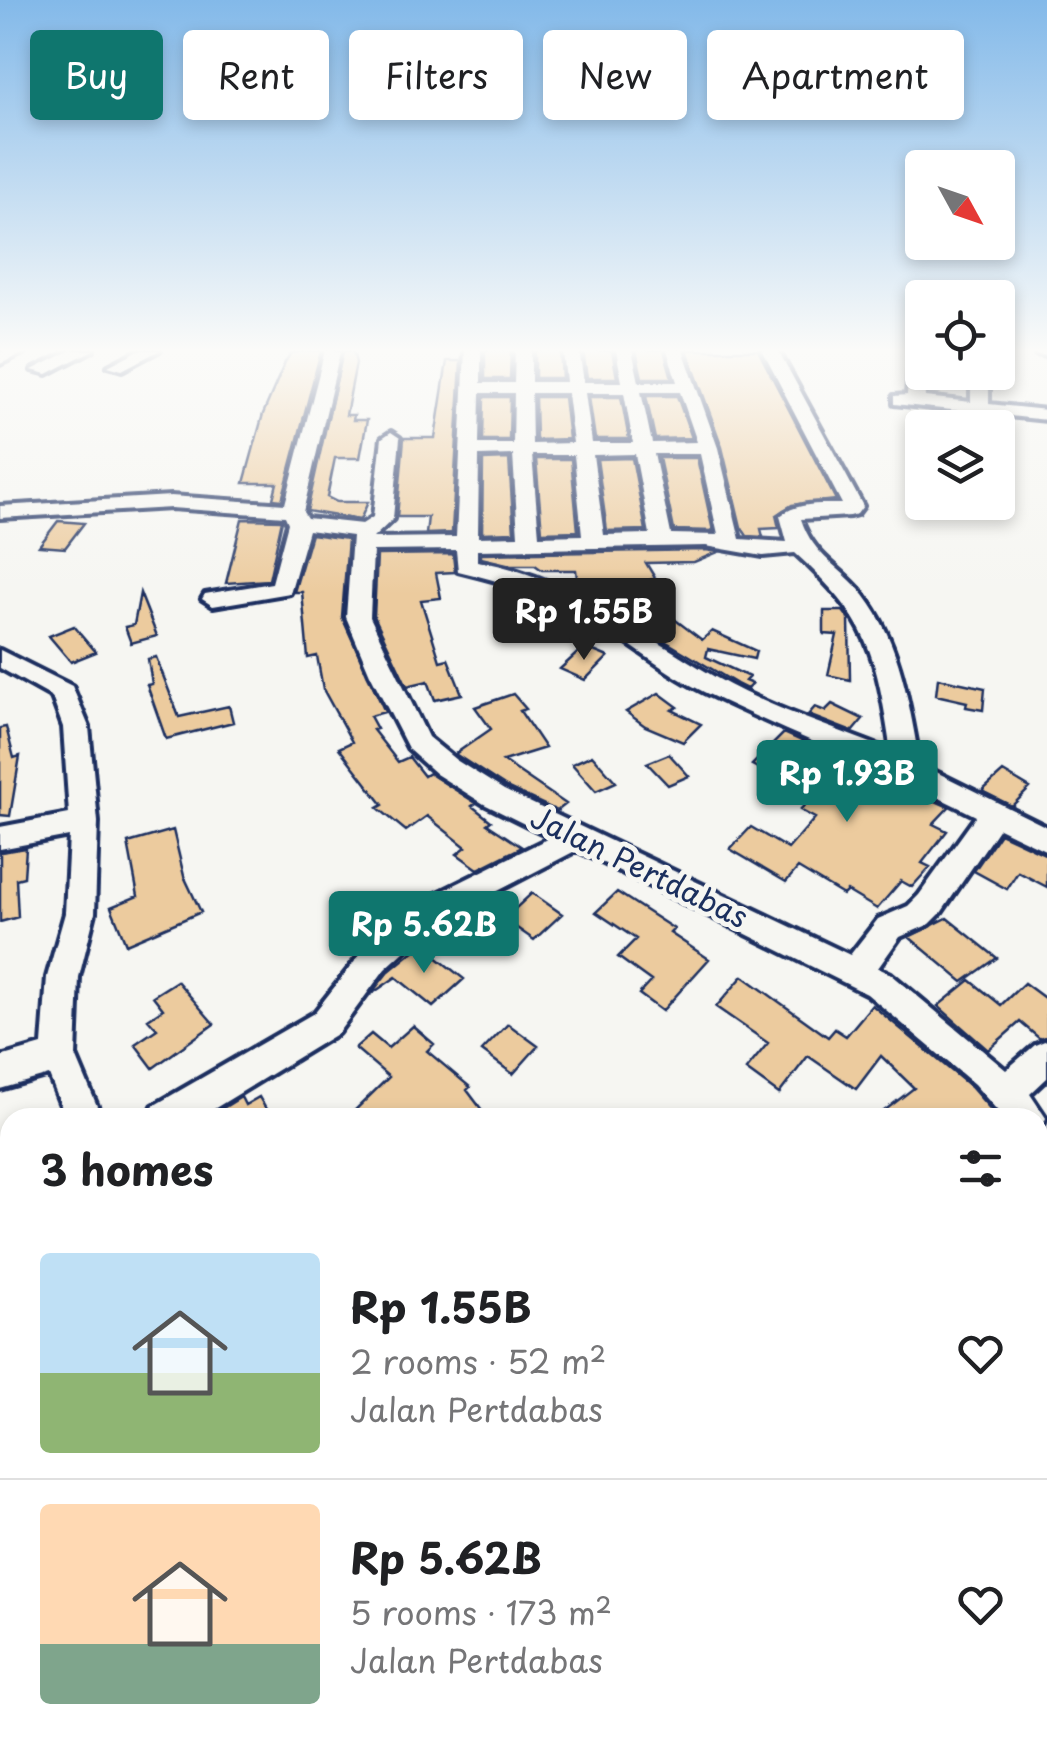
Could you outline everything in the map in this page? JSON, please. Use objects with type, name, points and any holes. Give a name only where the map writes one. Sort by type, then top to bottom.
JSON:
[{"type":"street","points":[[213,599],[282,588],[315,432]]},
{"type":"street","points":[[471,432],[465,563],[468,568],[503,572],[552,590],[600,615],[710,684],[907,769],[1047,840]]},
{"type":"street","points":[[522,432],[529,543]]},
{"type":"street","points":[[581,432],[594,543]]},
{"type":"street","points":[[639,432],[662,540]]},
{"type":"street","points":[[703,432],[730,542]]},
{"type":"street","points":[[813,432],[853,506],[850,510],[804,511],[790,516],[799,546],[856,600],[868,620],[892,684],[907,769]]},
{"type":"street","points":[[364,538],[383,519],[390,438]]},
{"type":"street","points":[[471,450],[584,446],[642,450],[708,448]]},
{"type":"street","points":[[0,512],[171,502],[296,518],[364,538],[468,543],[730,542],[754,551],[799,546]]},
{"type":"street","name":"Jalan Pertdabas","points":[[364,538],[358,576],[358,617],[418,744],[494,797],[879,984],[932,1024],[1017,1105]]},
{"type":"street","points":[[0,658],[42,678],[67,698],[76,727],[84,822],[80,913],[62,977],[58,1056],[80,1108]]},
{"type":"street","points":[[856,972],[890,928],[919,915],[930,904],[992,814]]},
{"type":"street","points":[[0,838],[84,822]]},
{"type":"street","points":[[183,1108],[326,1023],[374,960],[424,914],[575,838]]},
{"type":"street","points":[[0,1073],[58,1056]]},
{"type":"street","points":[[1017,1105],[1047,1056]]},
{"type":"building","points":[[258,432],[300,432],[282,500],[273,499],[277,483],[244,483]]},
{"type":"building","points":[[325,432],[365,432],[360,458],[335,458],[327,497],[337,502],[368,502],[360,520],[307,511]]},
{"type":"building","points":[[436,432],[457,432],[452,533],[426,534],[428,517],[397,517],[404,438],[435,438]]},
{"type":"building","points":[[483,432],[509,432],[509,440],[483,440]]},
{"type":"building","points":[[536,432],[568,432],[569,439],[536,440]]},
{"type":"building","points":[[594,432],[628,432],[629,439],[595,439]]},
{"type":"building","points":[[653,432],[690,432],[692,438],[655,439]]},
{"type":"building","points":[[716,432],[800,432],[836,500],[792,505],[776,515],[779,528],[761,529],[763,537],[747,536],[741,527]]},
{"type":"building","points":[[632,458],[646,530],[607,531],[597,459]]},
{"type":"building","points":[[659,458],[697,458],[713,531],[674,530]]},
{"type":"building","points":[[509,459],[514,532],[482,533],[483,460]]},
{"type":"building","points":[[536,459],[571,459],[578,531],[542,532]]},
{"type":"building","points":[[242,519],[282,520],[269,580],[226,583]]},
{"type":"building","points":[[58,521],[84,523],[65,548],[39,546]]},
{"type":"building","points":[[311,534],[348,539],[342,617],[385,712],[370,716],[377,729],[373,730],[398,762],[409,757],[424,776],[429,773],[476,803],[472,806],[491,821],[487,824],[522,847],[478,869],[457,854],[466,847],[427,816],[406,831],[378,808],[383,805],[339,748],[352,742],[323,689],[317,656],[308,658],[302,592],[294,592]]},
{"type":"building","points":[[718,552],[694,562],[646,563],[655,578],[597,601],[559,582],[577,578],[576,570],[542,570],[535,565],[511,565],[481,558],[481,554]]},
{"type":"building","points":[[453,554],[455,572],[436,573],[441,598],[421,600],[440,661],[448,659],[462,694],[435,700],[428,681],[407,686],[374,616],[377,555]]},
{"type":"building","points":[[140,593],[157,636],[131,643],[125,627],[134,625]]},
{"type":"building","points":[[661,609],[702,640],[712,631],[756,651],[754,659],[708,649],[706,657],[749,677],[745,681],[752,684],[747,689],[737,684],[633,622]]},
{"type":"building","points":[[824,611],[843,611],[849,619],[850,680],[828,675],[837,635],[824,634]]},
{"type":"building","points":[[74,626],[96,652],[71,662],[49,636]]},
{"type":"building","points":[[584,647],[608,657],[585,680],[560,669]]},
{"type":"building","points":[[156,657],[179,717],[229,706],[233,722],[166,739],[147,685],[152,684],[148,659]]},
{"type":"building","points":[[938,678],[985,688],[983,710],[936,695]]},
{"type":"building","points":[[659,693],[678,707],[672,710],[701,724],[683,742],[645,726],[626,712]]},
{"type":"building","points":[[513,694],[526,709],[520,711],[545,748],[503,761],[566,804],[557,811],[506,787],[455,754],[491,729],[475,707]]},
{"type":"building","points":[[832,704],[863,719],[852,732],[808,715],[815,707],[825,711]]},
{"type":"building","points":[[6,727],[14,758],[20,756],[10,816],[0,815],[0,728]]},
{"type":"building","points":[[784,733],[949,807],[933,824],[947,831],[922,863],[930,867],[912,887],[901,881],[877,909],[847,891],[843,895],[798,868],[786,882],[730,849],[751,827],[788,849],[815,818],[800,810],[812,797],[752,765]]},
{"type":"building","points":[[669,754],[689,776],[668,785],[647,763]]},
{"type":"building","points":[[592,755],[616,782],[596,791],[572,764]]},
{"type":"building","points":[[1003,772],[1030,788],[1012,806],[982,791]]},
{"type":"building","points":[[173,830],[184,876],[201,912],[126,944],[111,907],[138,896],[128,843]]},
{"type":"building","points":[[1000,833],[1047,855],[1047,887],[1018,872],[1007,889],[974,871]]},
{"type":"building","points":[[26,848],[24,877],[16,879],[18,917],[0,922],[0,852]]},
{"type":"building","points":[[617,892],[674,929],[670,933],[709,959],[662,1011],[639,994],[651,981],[618,957],[636,939],[596,912]]},
{"type":"building","points":[[532,893],[562,914],[534,940],[504,919]]},
{"type":"building","points":[[947,918],[997,958],[963,982],[909,937]]},
{"type":"building","points":[[421,945],[464,979],[433,1007],[396,977],[370,995],[388,972]]},
{"type":"building","points":[[743,976],[828,1037],[835,1029],[846,1036],[872,1005],[971,1087],[989,1108],[888,1108],[914,1088],[881,1056],[856,1089],[808,1056],[779,1094],[746,1070],[768,1043],[716,1007]]},
{"type":"building","points":[[970,980],[1001,1005],[1024,983],[1047,1000],[1047,1036],[1040,1039],[1020,1022],[988,1050],[938,1006]]},
{"type":"building","points":[[177,981],[214,1024],[153,1068],[135,1044],[157,1029],[148,1019],[163,1009],[153,996]]},
{"type":"building","points":[[508,1024],[538,1046],[513,1074],[482,1051]]},
{"type":"building","points":[[413,1026],[434,1044],[427,1051],[470,1087],[467,1090],[480,1108],[357,1108],[389,1077],[355,1048],[371,1034],[388,1048]]},
{"type":"building","points":[[241,1097],[245,1105],[259,1097],[265,1108],[223,1108]]}]
